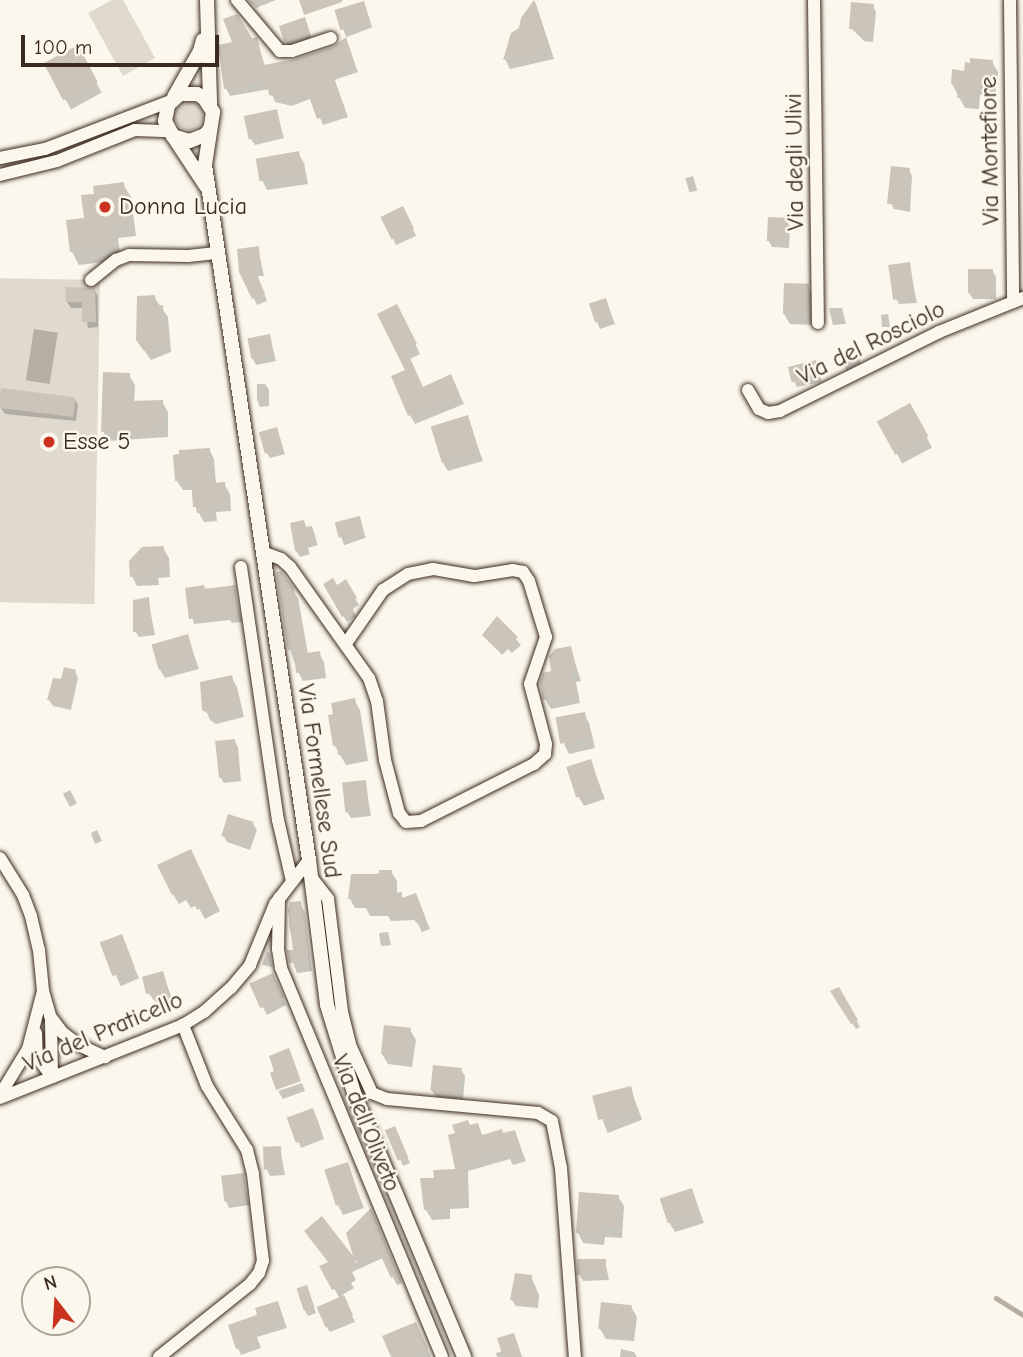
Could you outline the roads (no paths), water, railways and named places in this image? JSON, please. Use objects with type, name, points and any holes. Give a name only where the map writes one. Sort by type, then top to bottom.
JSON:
[{"type":"street","points":[[0,175],[57,161],[135,130],[172,134],[181,140],[198,139],[211,129],[213,112],[210,104],[207,0]]},
{"type":"street","points":[[237,0],[280,51],[292,51],[331,38]]},
{"type":"street","name":"Via degli Ulivi","points":[[814,0],[818,323]]},
{"type":"street","name":"Via Montefiore","points":[[1010,0],[1018,300]]},
{"type":"street","points":[[172,134],[165,113],[200,51],[206,25]]},
{"type":"street","points":[[0,158],[45,149],[172,100],[180,94],[197,94],[210,104]]},
{"type":"street","name":"Via Formellese Sud","points":[[211,129],[205,165],[309,860],[324,989],[355,1096],[464,1357]]},
{"type":"street","name":"Via Formellese Sud","points":[[172,134],[209,190]]},
{"type":"street","points":[[91,280],[116,260],[129,255],[178,257],[219,253]]},
{"type":"street","name":"Via del Rosciolo","points":[[748,390],[759,409],[768,412],[780,411],[914,344],[1018,300]]},
{"type":"street","points":[[262,552],[281,559],[290,567],[347,642],[374,689],[385,760],[398,811],[406,822],[421,821],[544,757],[546,744],[530,684],[545,646],[546,632],[529,581],[523,572],[513,570],[474,576],[433,569],[408,574],[383,590],[347,642]]},
{"type":"street","points":[[241,567],[278,820],[292,881]]},
{"type":"street","points":[[0,858],[23,895],[32,916],[43,991],[50,1016],[54,1059],[52,1077]]},
{"type":"street","name":"Via del Praticello","points":[[0,1096],[183,1025],[208,1009],[244,974],[254,959],[268,918],[279,898],[309,860]]},
{"type":"street","points":[[311,877],[328,899],[342,1013],[364,1081],[372,1093],[387,1099],[538,1113],[552,1121],[561,1168],[575,1357]]},
{"type":"street","name":"Via dell'Oliveto","points":[[279,898],[278,949],[281,968],[442,1357]]},
{"type":"street","points":[[0,1096],[24,1058],[37,1022],[43,991]]},
{"type":"street","points":[[50,1016],[67,1037],[105,1057]]},
{"type":"street","points":[[37,1022],[37,1058],[52,1077]]},
{"type":"street","points":[[159,1357],[250,1284],[259,1272],[262,1261],[253,1174],[247,1150],[207,1086],[183,1025]]},
{"type":"waterway","points":[[996,1298],[1023,1315]]},
{"type":"place","name":"Donna Lucia","points":[[105,207]]},
{"type":"place","name":"Esse 5","points":[[49,442]]}]
